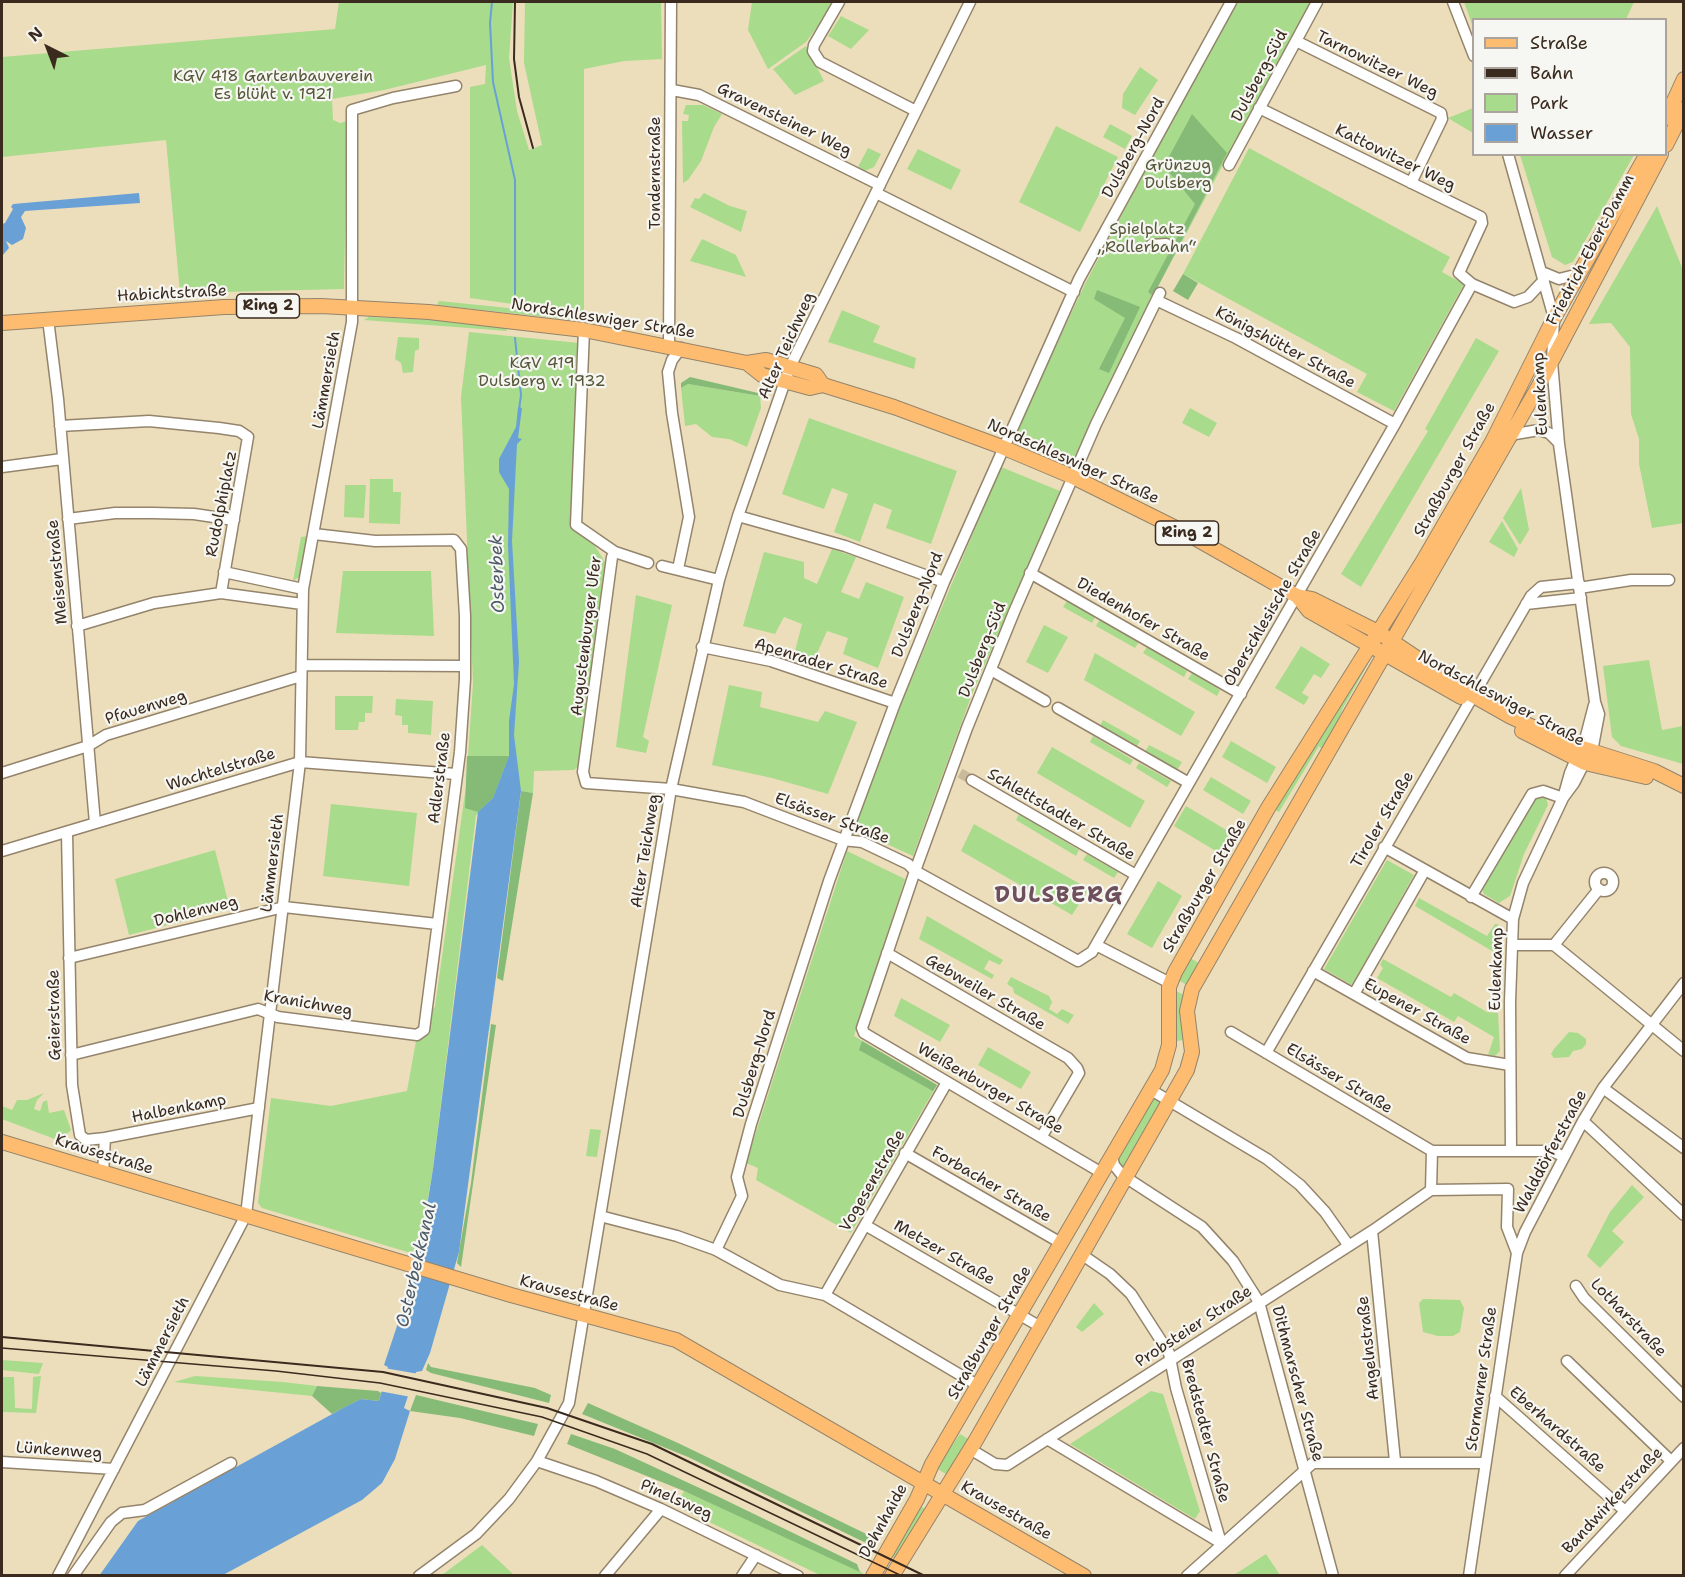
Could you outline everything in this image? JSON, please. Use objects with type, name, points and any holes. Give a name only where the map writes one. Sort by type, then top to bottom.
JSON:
[{"type":"main road","points":[[1667,114],[1683,79]]},
{"type":"main road","points":[[1667,141],[1683,109]]},
{"type":"main road","name":"Friedrich-Ebert-Damm","points":[[1554,318],[1646,156]]},
{"type":"main road","name":"Friedrich-Ebert-Damm","points":[[1552,362],[1660,156]]},
{"type":"main road","name":"Habichtstraße","points":[[2,323],[224,307],[352,307],[488,317]]},
{"type":"main road","name":"Nordschleswiger Straße","points":[[488,317],[584,330],[747,363],[766,360],[816,375],[823,385]]},
{"type":"main road","name":"Straßburger Straße","points":[[924,1482],[932,1464],[1162,1070],[1169,1050],[1170,983],[1268,808],[1378,632],[1492,442],[1554,318]]},
{"type":"main road","name":"Straßburger Straße","points":[[943,1493],[1191,1058],[1192,1042],[1186,1011],[1192,989],[1552,362]]},
{"type":"main road","name":"Nordschleswiger Straße","points":[[747,363],[762,375],[810,387],[823,385],[894,407],[1002,447],[1073,477],[1184,532],[1297,596],[1312,599],[1378,632],[1471,698]]},
{"type":"main road","name":"Nordschleswiger Straße","points":[[1297,596],[1310,611],[1383,655],[1583,755],[1629,775],[1678,784]]},
{"type":"main road","name":"Krausestraße","points":[[2,1141],[583,1316],[676,1340],[1084,1575]]},
{"type":"main road","name":"Dehnhaide","points":[[873,1575],[924,1482]]},
{"type":"main road","name":"Dehnhaide","points":[[892,1575],[943,1493]]},
{"type":"street","name":"Tondernstraße","points":[[671,2],[675,347],[668,372],[689,517],[678,569]]},
{"type":"street","points":[[838,2],[813,51],[820,62],[916,111]]},
{"type":"street","name":"Alter Teichweg","points":[[419,1575],[476,1534],[509,1499],[537,1461],[570,1403],[671,789],[719,580],[738,516],[790,367],[970,2]]},
{"type":"street","name":"Dulsberg-Nord","points":[[716,1250],[742,1196],[737,1177],[751,1124],[843,840],[894,703],[1002,447],[1074,292],[1231,2]]},
{"type":"street","name":"Dulsberg-Süd","points":[[1229,165],[1317,2]]},
{"type":"street","points":[[1453,2],[1472,53]]},
{"type":"street","name":"Tarnowitzer Weg","points":[[1296,41],[1441,113],[1443,120],[1412,183]]},
{"type":"street","name":"Lämmersieth","points":[[58,1575],[246,1215],[300,762],[303,589],[350,333],[352,110],[393,98],[456,86]]},
{"type":"street","name":"Gravensteiner Weg","points":[[672,90],[699,95],[1074,292]]},
{"type":"street","name":"Kattowitzer Weg","points":[[1259,108],[1481,217],[1482,223],[1459,273],[1472,284]]},
{"type":"street","name":"Eulenkamp","points":[[1509,156],[1554,318],[1552,362],[1559,444],[1595,702],[1599,714],[1598,732],[1583,755],[1533,857],[1514,919],[1510,1065],[1511,1151]]},
{"type":"street","points":[[1151,245],[1166,244]]},
{"type":"street","points":[[1472,284],[1514,302],[1528,297],[1543,276],[1559,279],[1579,274]]},
{"type":"street","name":"Oberschlesische Straße","points":[[1096,945],[1395,424],[1472,284]]},
{"type":"street","name":"Dulsberg-Süd","points":[[862,1031],[915,871],[956,772],[991,670],[1030,573],[1152,307],[1159,297]]},
{"type":"street","name":"Königshütter Straße","points":[[1159,297],[1395,424]]},
{"type":"street","name":"Meisenstraße","points":[[48,319],[60,426],[95,823]]},
{"type":"street","name":"Augustenburger Ufer","points":[[584,330],[576,525],[615,552],[612,557],[585,778]]},
{"type":"street","name":"Rudolphiplatz","points":[[60,426],[149,422],[240,431],[248,437],[249,442],[221,593]]},
{"type":"street","name":"Eulenkamp","points":[[1508,439],[1515,434],[1539,430],[1552,435],[1559,444]]},
{"type":"street","points":[[2,466],[62,459]]},
{"type":"street","points":[[68,519],[143,513],[194,514],[234,520]]},
{"type":"street","points":[[738,516],[845,546],[944,582]]},
{"type":"street","name":"Adlerstraße","points":[[314,534],[375,541],[456,541],[461,549],[465,666],[460,752],[425,1020]]},
{"type":"street","points":[[615,552],[648,563]]},
{"type":"street","points":[[662,566],[719,580]]},
{"type":"street","name":"Rudolphiplatz","points":[[224,572],[303,589]]},
{"type":"street","name":"Diedenhofer Straße","points":[[1030,573],[1241,694]]},
{"type":"street","points":[[1580,590],[1631,580],[1669,580]]},
{"type":"street","name":"Tiroler Straße","points":[[1266,1053],[1526,604],[1580,590]]},
{"type":"street","points":[[78,626],[154,603],[221,593],[302,604]]},
{"type":"street","name":"Apenrader Straße","points":[[702,647],[771,662],[894,703]]},
{"type":"street","name":"Pfauenweg","points":[[2,773],[88,746],[106,735],[302,670],[465,666]]},
{"type":"street","points":[[991,670],[1045,701]]},
{"type":"street","points":[[1058,708],[1189,783]]},
{"type":"street","name":"Wachtelstraße","points":[[2,851],[300,762],[456,774]]},
{"type":"street","name":"Elsässer Straße","points":[[585,778],[671,789],[744,802],[843,840],[862,842],[909,864],[915,871],[1078,961],[1087,958],[1096,945]]},
{"type":"street","name":"Schlettstadter Straße","points":[[972,780],[1136,875]]},
{"type":"street","points":[[1471,897],[1532,794],[1543,792],[1563,798]]},
{"type":"street","name":"Geierstraße","points":[[67,833],[72,1085],[81,1135],[86,1140],[105,1138]]},
{"type":"street","points":[[1384,847],[1514,919]]},
{"type":"street","points":[[1354,994],[1425,870]]},
{"type":"street","points":[[1554,945],[1599,889]]},
{"type":"street","name":"Dohlenweg","points":[[69,958],[284,906],[437,924]]},
{"type":"street","points":[[1096,945],[1170,983]]},
{"type":"street","points":[[1512,945],[1554,945],[1683,1051]]},
{"type":"street","name":"Gebweiler Straße","points":[[887,953],[1068,1058],[1079,1073],[1042,1136]]},
{"type":"street","name":"Eupener Straße","points":[[1313,971],[1467,1058],[1510,1065]]},
{"type":"street","name":"Walddörferstraße","points":[[1517,1253],[1563,1156],[1583,1120],[1604,1088],[1683,983]]},
{"type":"street","name":"Kranichweg","points":[[71,1055],[258,1009],[269,1011],[278,1017],[417,1035],[424,1030],[425,1020]]},
{"type":"street","name":"Weißenburger Straße","points":[[862,1031],[1102,1173]]},
{"type":"street","name":"Elsässer Straße","points":[[1231,1032],[1432,1151]]},
{"type":"street","name":"Vogesenstraße","points":[[825,1295],[947,1082]]},
{"type":"street","points":[[1604,1088],[1683,1148]]},
{"type":"street","points":[[1151,1090],[1267,1159],[1300,1185],[1325,1212],[1349,1245]]},
{"type":"street","name":"Halbenkamp","points":[[105,1138],[259,1108]]},
{"type":"street","points":[[1583,1120],[1683,1215]]},
{"type":"street","points":[[103,1173],[105,1138]]},
{"type":"street","points":[[1431,1190],[1432,1151],[1551,1151],[1563,1156]]},
{"type":"street","name":"Forbacher Straße","points":[[905,1153],[1061,1243]]},
{"type":"street","name":"Dithmarscher Straße","points":[[1112,1156],[1115,1167],[1125,1177],[1203,1227],[1233,1261],[1259,1302],[1333,1575]]},
{"type":"street","name":"Stormarner Straße","points":[[1431,1190],[1508,1188],[1507,1227],[1517,1253],[1469,1575]]},
{"type":"street","name":"Probsteier Straße","points":[[970,1449],[1002,1466],[1372,1231],[1431,1190]]},
{"type":"street","points":[[600,1216],[637,1224],[716,1250],[780,1285],[825,1295],[979,1386]]},
{"type":"street","name":"Metzer Straße","points":[[865,1225],[1039,1326]]},
{"type":"street","name":"Angelnstraße","points":[[1372,1231],[1395,1461]]},
{"type":"street","name":"Bredstedter Straße","points":[[1081,1254],[1110,1274],[1131,1294],[1171,1359],[1176,1388],[1221,1543]]},
{"type":"street","name":"Lotharstraße","points":[[1576,1286],[1584,1298],[1683,1397]]},
{"type":"street","points":[[1567,1361],[1671,1461]]},
{"type":"street","name":"Eberhardstraße","points":[[1495,1396],[1625,1511]]},
{"type":"street","points":[[1047,1439],[1221,1543]]},
{"type":"street","name":"Bandwirkerstraße","points":[[1566,1575],[1683,1448]]},
{"type":"street","name":"Pinelsweg","points":[[537,1461],[596,1481],[661,1509],[798,1575]]},
{"type":"street","points":[[1186,1575],[1305,1467],[1323,1461],[1485,1463]]},
{"type":"street","name":"Lünkenweg","points":[[2,1462],[114,1469]]},
{"type":"street","points":[[74,1575],[111,1522],[122,1513],[145,1510],[231,1463]]},
{"type":"street","points":[[605,1575],[661,1509]]},
{"type":"street","points":[[742,1575],[756,1555]]},
{"type":"green space","name":"KGV 418 Gartenbauverein Es blüht v. 1921","points":[[339,2],[513,2],[509,58],[517,111],[529,150],[542,145],[524,63],[525,2],[661,2],[662,59],[624,61],[584,69],[584,314],[470,298],[470,87],[485,84],[486,65],[384,90],[332,99],[333,120],[340,123],[347,121],[344,289],[180,293],[166,140],[2,157],[2,57],[335,29]]},
{"type":"green space","points":[[752,2],[832,2],[829,11],[806,42],[768,69],[748,30]]},
{"type":"green space","name":"Grünzug Dulsberg","points":[[1235,2],[1310,2],[1153,296],[1074,458],[1016,430],[1086,282]]},
{"type":"green space","points":[[1464,2],[1634,2],[1626,18],[1472,18],[1472,24]]},
{"type":"green space","points":[[841,16],[869,30],[851,49],[828,36]]},
{"type":"green space","points":[[806,46],[824,81],[795,95],[773,69]]},
{"type":"green space","points":[[1140,67],[1158,80],[1135,115],[1122,108],[1123,94]]},
{"type":"green space","points":[[686,105],[703,105],[722,114],[714,127],[701,161],[688,180],[683,183],[682,121],[688,121],[689,115],[683,114]]},
{"type":"green space","points":[[1472,108],[1472,132],[1448,118]]},
{"type":"green space","points":[[1192,114],[1227,153],[1153,296],[1148,292],[1195,204],[1164,166]]},
{"type":"green space","points":[[1110,124],[1132,136],[1125,149],[1103,137]]},
{"type":"green space","points":[[1056,126],[1118,157],[1080,232],[1019,202]]},
{"type":"green space","points":[[868,148],[881,154],[874,167],[865,171],[858,167]]},
{"type":"green space","points":[[1249,148],[1450,257],[1442,272],[1464,284],[1394,411],[1357,392],[1367,374],[1183,274]]},
{"type":"green space","points":[[918,149],[961,170],[951,190],[907,169]]},
{"type":"green space","points":[[1520,156],[1633,156],[1573,262],[1565,265],[1552,257]]},
{"type":"green space","points":[[704,193],[730,206],[747,211],[741,232],[690,207],[695,198],[699,199]]},
{"type":"green space","points":[[1657,206],[1683,270],[1684,523],[1652,528],[1639,464],[1639,439],[1631,414],[1630,347],[1611,323],[1589,324]]},
{"type":"green space","points":[[702,239],[736,255],[746,277],[690,261]]},
{"type":"green space","points":[[1183,274],[1198,283],[1188,300],[1173,291]]},
{"type":"green space","points":[[1097,290],[1140,307],[1109,373],[1099,369],[1125,318],[1094,299]]},
{"type":"green space","points":[[439,301],[518,309],[579,318],[582,321],[437,305]]},
{"type":"green space","points":[[842,310],[880,326],[873,342],[916,358],[914,369],[828,342]]},
{"type":"green space","points":[[369,317],[439,320],[506,328],[507,331],[364,320]]},
{"type":"green space","name":"KGV 419 Dulsberg v. 1932","points":[[469,332],[579,343],[570,526],[595,546],[605,562],[584,746],[579,766],[574,770],[534,771],[533,793],[521,791],[476,815],[433,1169],[421,1237],[414,1254],[262,1208],[258,1203],[271,1098],[331,1106],[407,1091],[420,1019],[435,1007],[466,786],[473,683],[461,397]]},
{"type":"green space","points":[[398,337],[419,338],[419,349],[415,351],[413,372],[403,373],[401,363],[395,359]]},
{"type":"green space","points":[[1476,338],[1499,351],[1361,587],[1341,574],[1428,431],[1425,429]]},
{"type":"green space","points":[[690,377],[758,393],[760,396],[688,384],[681,388],[681,383]]},
{"type":"green space","points":[[688,384],[760,396],[761,408],[747,447],[729,439],[712,437],[696,424],[685,426],[681,388]]},
{"type":"green space","points":[[1190,408],[1217,423],[1209,437],[1182,423]]},
{"type":"green space","points":[[809,418],[957,471],[931,544],[886,528],[892,510],[874,503],[860,542],[834,532],[848,494],[832,488],[824,509],[782,494]]},
{"type":"green space","points":[[1001,467],[1060,491],[972,694],[913,856],[854,829],[899,709]]},
{"type":"green space","points":[[370,479],[393,479],[393,492],[401,492],[400,524],[369,523]]},
{"type":"green space","points":[[345,485],[366,485],[364,518],[344,517]]},
{"type":"green space","points":[[1521,488],[1529,530],[1520,545],[1503,518]]},
{"type":"green space","points":[[1502,521],[1518,549],[1514,557],[1489,542]]},
{"type":"green space","points":[[308,536],[299,577],[293,581],[301,537]]},
{"type":"green space","points":[[832,549],[856,557],[841,592],[859,599],[866,582],[904,597],[878,668],[843,654],[848,638],[827,631],[814,660],[794,655],[802,624],[784,617],[775,634],[743,626],[764,552],[804,562],[804,578],[817,584]]},
{"type":"green space","points":[[343,571],[431,571],[434,636],[336,633]]},
{"type":"green space","points":[[636,595],[672,605],[643,737],[649,741],[646,753],[616,747]]},
{"type":"green space","points":[[1067,601],[1095,617],[1092,623],[1063,607]]},
{"type":"green space","points":[[1100,619],[1139,642],[1135,648],[1096,626]]},
{"type":"green space","points":[[1044,625],[1068,637],[1048,673],[1026,662]]},
{"type":"green space","points":[[1301,646],[1330,664],[1321,678],[1314,674],[1302,693],[1309,697],[1304,705],[1275,688]]},
{"type":"green space","points":[[1147,647],[1187,671],[1184,677],[1143,653]]},
{"type":"green space","points":[[1095,653],[1195,712],[1181,736],[1084,680]]},
{"type":"green space","points":[[1649,660],[1662,730],[1683,726],[1683,764],[1621,746],[1612,737],[1603,666]]},
{"type":"green space","points":[[1364,661],[1368,664],[1343,708],[1325,753],[1319,746],[1279,812],[1272,808]]},
{"type":"green space","points":[[1192,673],[1220,690],[1217,696],[1188,679]]},
{"type":"green space","points":[[729,685],[762,692],[760,707],[818,722],[825,711],[857,722],[828,794],[772,778],[712,765]]},
{"type":"green space","points":[[335,696],[373,696],[372,713],[365,713],[365,722],[359,722],[358,730],[335,730]]},
{"type":"green space","points":[[396,699],[433,701],[431,735],[408,733],[408,725],[402,725],[402,716],[395,715]]},
{"type":"green space","points":[[1103,720],[1140,741],[1137,746],[1100,726]]},
{"type":"green space","points":[[1093,736],[1133,760],[1130,765],[1090,742]]},
{"type":"green space","points":[[1231,741],[1276,767],[1267,783],[1222,757]]},
{"type":"green space","points":[[1149,745],[1182,762],[1177,770],[1145,752]]},
{"type":"green space","points":[[1052,747],[1145,801],[1130,828],[1037,773]]},
{"type":"green space","points":[[467,756],[509,756],[493,798],[478,812],[465,808]]},
{"type":"green space","points":[[1139,763],[1171,781],[1167,787],[1136,768]]},
{"type":"green space","points":[[1211,777],[1251,801],[1243,814],[1203,790]]},
{"type":"green space","points":[[521,791],[533,793],[503,981],[497,978]]},
{"type":"green space","points":[[1538,796],[1546,798],[1548,805],[1524,854],[1510,896],[1499,903],[1484,894],[1480,886],[1530,800]]},
{"type":"green space","points":[[331,804],[417,813],[409,886],[323,876]]},
{"type":"green space","points":[[1186,806],[1238,837],[1226,857],[1174,826]]},
{"type":"green space","points":[[1019,814],[1079,850],[1076,856],[1016,820]]},
{"type":"green space","points":[[974,824],[1089,889],[1072,915],[961,851]]},
{"type":"green space","points":[[215,850],[230,909],[129,935],[115,879]]},
{"type":"green space","points":[[847,851],[905,879],[854,1036],[937,1085],[851,1233],[756,1180],[758,1168],[746,1163]]},
{"type":"green space","points":[[1087,854],[1118,872],[1114,878],[1083,860]]},
{"type":"green space","points":[[1387,860],[1414,875],[1352,985],[1324,969]]},
{"type":"green space","points":[[1158,881],[1182,896],[1152,948],[1127,934]]},
{"type":"green space","points":[[1419,898],[1487,936],[1495,924],[1498,924],[1499,955],[1415,906]]},
{"type":"green space","points":[[927,916],[1003,960],[1000,965],[989,960],[984,969],[994,975],[992,979],[919,939]]},
{"type":"green space","points":[[1190,958],[1201,968],[1190,987],[1175,978]]},
{"type":"green space","points":[[1383,959],[1451,997],[1454,993],[1487,1012],[1498,1013],[1500,1051],[1495,1056],[1488,1055],[1494,1037],[1458,1016],[1454,1022],[1377,978],[1383,968],[1380,965]]},
{"type":"green space","points":[[1011,977],[1049,996],[1052,1002],[1049,1009],[1057,1014],[1062,1009],[1074,1015],[1068,1024],[1014,993],[1013,988],[1007,984]]},
{"type":"green space","points":[[1172,989],[1186,996],[1188,1039],[1173,1042]]},
{"type":"green space","points":[[901,998],[950,1025],[940,1042],[894,1016]]},
{"type":"green space","points":[[491,1024],[496,1025],[461,1267],[457,1263],[471,1183]]},
{"type":"green space","points":[[1569,1032],[1578,1033],[1586,1039],[1586,1044],[1582,1049],[1573,1051],[1569,1057],[1554,1058],[1551,1054]]},
{"type":"green space","points":[[862,1041],[937,1085],[933,1091],[859,1050]]},
{"type":"green space","points":[[988,1047],[1031,1072],[1021,1089],[978,1065]]},
{"type":"green space","points":[[44,1093],[37,1100],[34,1109],[40,1111],[43,1102],[47,1100],[49,1113],[64,1110],[71,1130],[60,1141],[2,1119],[2,1106],[12,1110],[17,1100],[27,1100]]},
{"type":"green space","points":[[1151,1095],[1164,1103],[1126,1170],[1122,1169],[1119,1158]]},
{"type":"green space","points":[[590,1129],[601,1130],[597,1157],[586,1156]]},
{"type":"green space","points":[[1632,1185],[1644,1197],[1612,1231],[1624,1242],[1600,1268],[1587,1256],[1610,1212]]},
{"type":"green space","points":[[1423,1299],[1460,1300],[1464,1308],[1460,1332],[1453,1336],[1438,1336],[1423,1332],[1419,1303]]},
{"type":"green space","points":[[1094,1303],[1104,1314],[1082,1332],[1076,1327]]},
{"type":"green space","points":[[2,1360],[43,1363],[39,1374],[2,1370]]},
{"type":"green space","points":[[428,1363],[431,1367],[535,1388],[551,1395],[549,1403],[431,1373],[426,1370]]},
{"type":"green space","points":[[41,1376],[36,1413],[2,1412],[2,1377],[14,1377],[15,1408],[32,1409],[33,1377]]},
{"type":"green space","points":[[195,1376],[317,1386],[312,1396],[174,1382]]},
{"type":"green space","points":[[317,1386],[381,1393],[379,1401],[361,1399],[332,1414],[312,1396]]},
{"type":"green space","points":[[1151,1391],[1163,1394],[1200,1511],[1195,1519],[1070,1444]]},
{"type":"green space","points":[[416,1395],[538,1424],[534,1436],[460,1418],[410,1411]]},
{"type":"green space","points":[[588,1403],[678,1443],[881,1541],[866,1543],[688,1457],[582,1414]]},
{"type":"green space","points":[[571,1434],[615,1449],[719,1497],[857,1564],[860,1572],[684,1491],[567,1444]]},
{"type":"green space","points":[[960,1434],[970,1440],[949,1476],[936,1468]]},
{"type":"green space","points":[[684,1491],[863,1573],[861,1575],[820,1575],[676,1506]]},
{"type":"green space","points":[[919,1505],[925,1509],[896,1559],[890,1555]]},
{"type":"green space","points":[[482,1545],[514,1575],[442,1575]]},
{"type":"green space","points":[[1266,1554],[1280,1575],[1234,1575]]},
{"type":"water","points":[[139,193],[140,203],[25,211],[21,217],[26,228],[23,239],[12,245],[6,241],[9,248],[2,256],[2,224],[5,223],[13,209],[11,207],[13,204]]},
{"type":"water","name":"Osterbekkanal","points":[[518,407],[522,408],[518,438],[522,439],[517,444],[512,541],[519,662],[514,735],[521,791],[459,1252],[430,1353],[422,1371],[416,1372],[404,1408],[410,1411],[395,1459],[382,1483],[362,1500],[223,1575],[99,1576],[138,1521],[361,1399],[379,1401],[388,1367],[384,1365],[411,1284],[422,1237],[433,1169],[478,812],[493,798],[509,756],[509,721],[514,684],[508,545],[509,489],[499,472],[499,459],[516,427]]},
{"type":"pier","points":[[384,1368],[419,1374],[411,1397],[379,1391]]},
{"type":"waterway","name":"Osterbek","points":[[492,2],[490,23],[493,82],[515,180],[515,294]]},
{"type":"waterway","name":"Osterbek","points":[[515,338],[521,395],[519,410]]},
{"type":"tunnel","points":[[960,773],[972,780]]},
{"type":"tram line","points":[[2,1348],[276,1371],[380,1383],[542,1417],[647,1454],[902,1576]]},
{"type":"railway","points":[[515,2],[514,59],[519,97],[533,148]]},
{"type":"railway","points":[[2,1337],[383,1372],[547,1408],[652,1444],[925,1576]]},
{"type":"district","name":"DULSBERG","points":[[1059,896]]},
{"type":"park label","name":"Spielplatz „Rollerbahn“","points":[[1147,239]]}]
